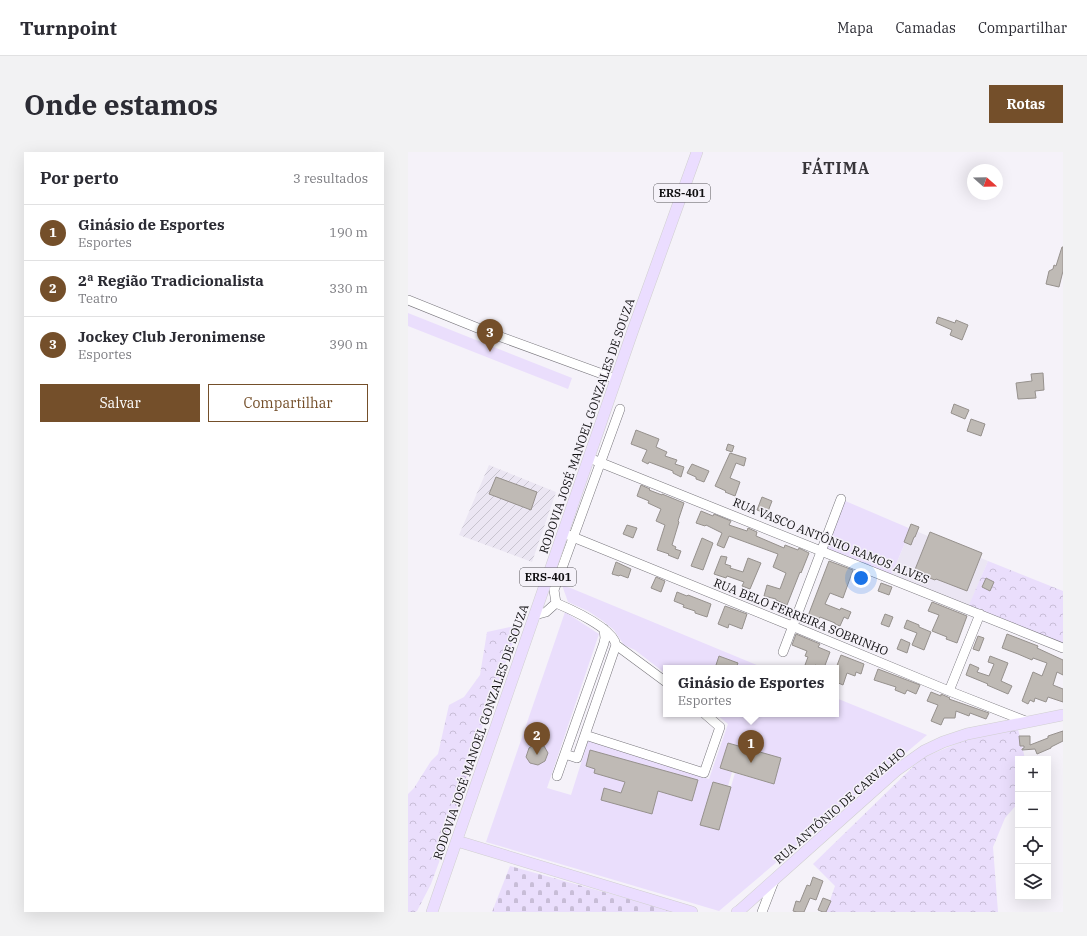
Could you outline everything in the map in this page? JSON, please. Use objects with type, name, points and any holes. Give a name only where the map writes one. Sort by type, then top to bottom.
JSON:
[{"type":"main road","name":"RODOVIA JOSÉ MANOEL GONZALES DE SOUZA","points":[[432,912],[547,580],[568,535],[590,458],[616,380],[697,152]]},
{"type":"main road","name":"RUA ANTÔNIO DE CARVALHO","points":[[737,912],[774,881],[897,770],[924,751],[943,742],[968,734],[1063,715]]},
{"type":"main road","points":[[457,841],[692,912]]},
{"type":"street","points":[[408,300],[490,333],[616,380]]},
{"type":"street","points":[[556,603],[554,590],[568,535],[601,462],[620,409]]},
{"type":"street","name":"RUA VASCO ANTÔNIO RAMOS ALVES","points":[[590,458],[1063,648]]},
{"type":"street","points":[[783,652],[841,499]]},
{"type":"street","name":"RUA BELO FERREIRA SOBRINHO","points":[[568,535],[949,691],[1030,722]]},
{"type":"street","points":[[547,580],[554,590]]},
{"type":"street","points":[[535,614],[546,612],[556,603]]},
{"type":"street","points":[[556,603],[583,616],[604,629],[613,636],[616,641],[577,758],[565,754]]},
{"type":"street","points":[[949,691],[980,614]]},
{"type":"street","points":[[557,776],[604,643],[604,629]]},
{"type":"street","points":[[616,644],[663,680]]},
{"type":"street","points":[[585,735],[704,773],[720,727],[709,717]]},
{"type":"street","points":[[762,912],[774,881]]},
{"type":"shaded area","points":[[489,465],[556,492],[532,562],[459,535]]},
{"type":"shaded area","points":[[911,529],[988,561],[969,606],[892,574]]},
{"type":"green space","points":[[408,313],[572,378],[568,389],[408,326]]},
{"type":"green space","points":[[843,500],[911,529],[891,576],[825,549]]},
{"type":"green space","points":[[988,561],[1063,591],[1063,645],[968,607]]},
{"type":"green space","points":[[562,585],[757,665],[663,665],[663,672],[635,650],[624,645],[614,630],[603,621],[588,611],[568,602]]},
{"type":"green space","points":[[565,612],[599,634],[547,788],[571,795],[588,741],[709,779],[728,724],[720,717],[839,717],[839,699],[927,735],[719,911],[486,842]],"holes":[[[728,743],[781,758],[774,784],[735,773],[718,830],[700,825],[713,782],[728,786],[732,772],[720,768]]]},
{"type":"green space","points":[[520,625],[488,708],[448,838],[431,884],[417,911],[408,912],[408,794],[414,788],[431,761],[438,754],[449,705],[464,697],[480,675],[487,632]]},
{"type":"green space","points":[[1018,729],[1024,756],[1015,756],[1015,806],[1005,818],[993,847],[998,912],[826,912],[835,886],[813,864],[922,758],[968,739]]},
{"type":"green space","points":[[510,866],[676,912],[492,912]]},
{"type":"building","points":[[1062,247],[1063,271],[1059,287],[1046,284],[1049,271],[1053,269],[1054,265],[1056,266]]},
{"type":"building","points":[[938,317],[955,323],[956,320],[968,325],[962,340],[950,335],[952,330],[936,323]]},
{"type":"building","points":[[1043,373],[1044,390],[1035,391],[1036,398],[1018,399],[1016,383],[1032,381],[1031,374]]},
{"type":"building","points":[[954,404],[969,410],[965,419],[951,413]]},
{"type":"building","points":[[971,419],[985,424],[981,436],[967,431]]},
{"type":"building","points":[[636,430],[659,439],[656,447],[667,452],[665,456],[677,460],[675,464],[684,467],[681,477],[673,473],[673,471],[642,461],[647,450],[631,444]]},
{"type":"building","points":[[728,444],[734,446],[732,452],[726,450]]},
{"type":"building","points":[[730,453],[746,458],[744,466],[736,463],[730,478],[740,482],[735,496],[715,486]]},
{"type":"building","points":[[692,464],[709,471],[704,482],[687,473]]},
{"type":"building","points":[[496,477],[537,492],[531,510],[489,494]]},
{"type":"building","points":[[641,485],[650,489],[649,490],[684,503],[672,545],[676,547],[675,549],[681,551],[678,559],[657,550],[665,525],[656,521],[661,509],[648,503],[649,501],[637,496]]},
{"type":"building","points":[[762,497],[772,501],[767,514],[757,510]]},
{"type":"building","points":[[701,511],[713,516],[714,514],[731,521],[729,525],[747,531],[748,528],[757,532],[756,536],[784,548],[785,545],[798,550],[799,548],[809,553],[787,605],[776,599],[764,596],[767,585],[780,589],[786,573],[773,567],[778,554],[729,536],[724,548],[717,545],[722,533],[706,525],[696,523]]},
{"type":"building","points":[[911,524],[919,527],[911,545],[904,542]]},
{"type":"building","points":[[627,525],[637,528],[633,538],[623,534]]},
{"type":"building","points":[[930,532],[982,553],[967,591],[914,572]]},
{"type":"building","points":[[702,538],[713,543],[703,570],[691,566]]},
{"type":"building","points":[[721,556],[727,557],[725,564],[731,566],[730,568],[743,572],[748,558],[761,563],[750,589],[742,586],[744,582],[727,576],[726,578],[714,574]]},
{"type":"building","points":[[829,561],[853,570],[843,598],[830,593],[825,604],[840,610],[841,608],[851,612],[848,619],[844,617],[840,626],[820,617],[818,620],[808,616]]},
{"type":"building","points":[[616,562],[631,569],[628,578],[612,574]]},
{"type":"building","points":[[656,577],[665,581],[661,592],[651,588]]},
{"type":"building","points":[[986,578],[994,582],[990,591],[982,587]]},
{"type":"building","points":[[881,583],[892,587],[889,595],[878,591]]},
{"type":"building","points":[[677,592],[711,604],[707,617],[695,613],[695,611],[683,607],[684,605],[674,601]]},
{"type":"building","points":[[932,602],[967,616],[957,643],[932,631],[939,615],[928,611]]},
{"type":"building","points":[[725,606],[747,614],[742,629],[729,624],[728,628],[718,624]]},
{"type":"building","points":[[885,614],[893,617],[889,627],[881,624]]},
{"type":"building","points":[[907,620],[931,632],[924,650],[912,645],[917,633],[904,628]]},
{"type":"building","points":[[796,634],[820,644],[818,647],[830,652],[825,665],[805,665],[808,657],[805,656],[807,651],[792,645]]},
{"type":"building","points":[[1007,634],[1038,646],[1037,648],[1063,660],[1063,675],[1057,672],[1053,685],[1063,689],[1063,702],[1048,697],[1046,702],[1035,698],[1034,702],[1030,700],[1028,704],[1022,701],[1033,672],[1042,676],[1047,663],[1033,658],[1032,660],[1002,648]]},
{"type":"building","points":[[978,636],[984,638],[979,651],[973,649]]},
{"type":"building","points":[[901,639],[910,643],[907,653],[897,649]]},
{"type":"building","points":[[841,655],[864,664],[861,674],[856,672],[855,676],[847,673],[843,685],[839,683],[839,665],[837,665]]},
{"type":"building","points":[[719,656],[738,663],[737,665],[716,665]]},
{"type":"building","points":[[990,656],[1008,663],[1001,681],[1012,686],[1008,694],[966,675],[970,664],[979,668],[977,672],[989,676],[994,664],[988,662]]},
{"type":"building","points":[[878,669],[920,685],[916,694],[907,690],[905,694],[895,690],[896,687],[874,680]]},
{"type":"building","points":[[931,692],[941,696],[941,694],[950,698],[949,699],[989,713],[986,719],[970,713],[969,716],[956,711],[955,718],[944,718],[941,725],[931,721],[938,705],[927,701]]},
{"type":"building","points":[[1063,731],[1063,741],[1037,754],[1035,749],[1022,750],[1024,746],[1020,746],[1019,736],[1030,736],[1030,745],[1048,738],[1048,736]]},
{"type":"building","points":[[536,743],[544,746],[548,753],[545,761],[538,765],[530,763],[526,757],[529,748]]},
{"type":"building","points":[[728,743],[781,758],[774,784],[720,768]]},
{"type":"building","points":[[590,750],[698,780],[692,801],[658,791],[652,814],[601,800],[604,788],[621,793],[625,782],[594,773],[595,769],[586,766]]},
{"type":"building","points":[[713,782],[731,787],[719,830],[700,825]]},
{"type":"building","points":[[813,877],[823,881],[816,900],[810,898],[804,912],[793,911],[796,901],[800,902],[807,885],[810,886]]},
{"type":"building","points":[[823,898],[831,901],[826,912],[818,910]]},
{"type":"place","name":"Jockey Club Jeronimense","points":[[490,352]]},
{"type":"place","name":"2ª Região Tradicionalista","points":[[537,755]]},
{"type":"place","name":"Ginásio de Esportes","points":[[751,763]]},
{"type":"district","name":"FÁTIMA","points":[[836,168]]}]
